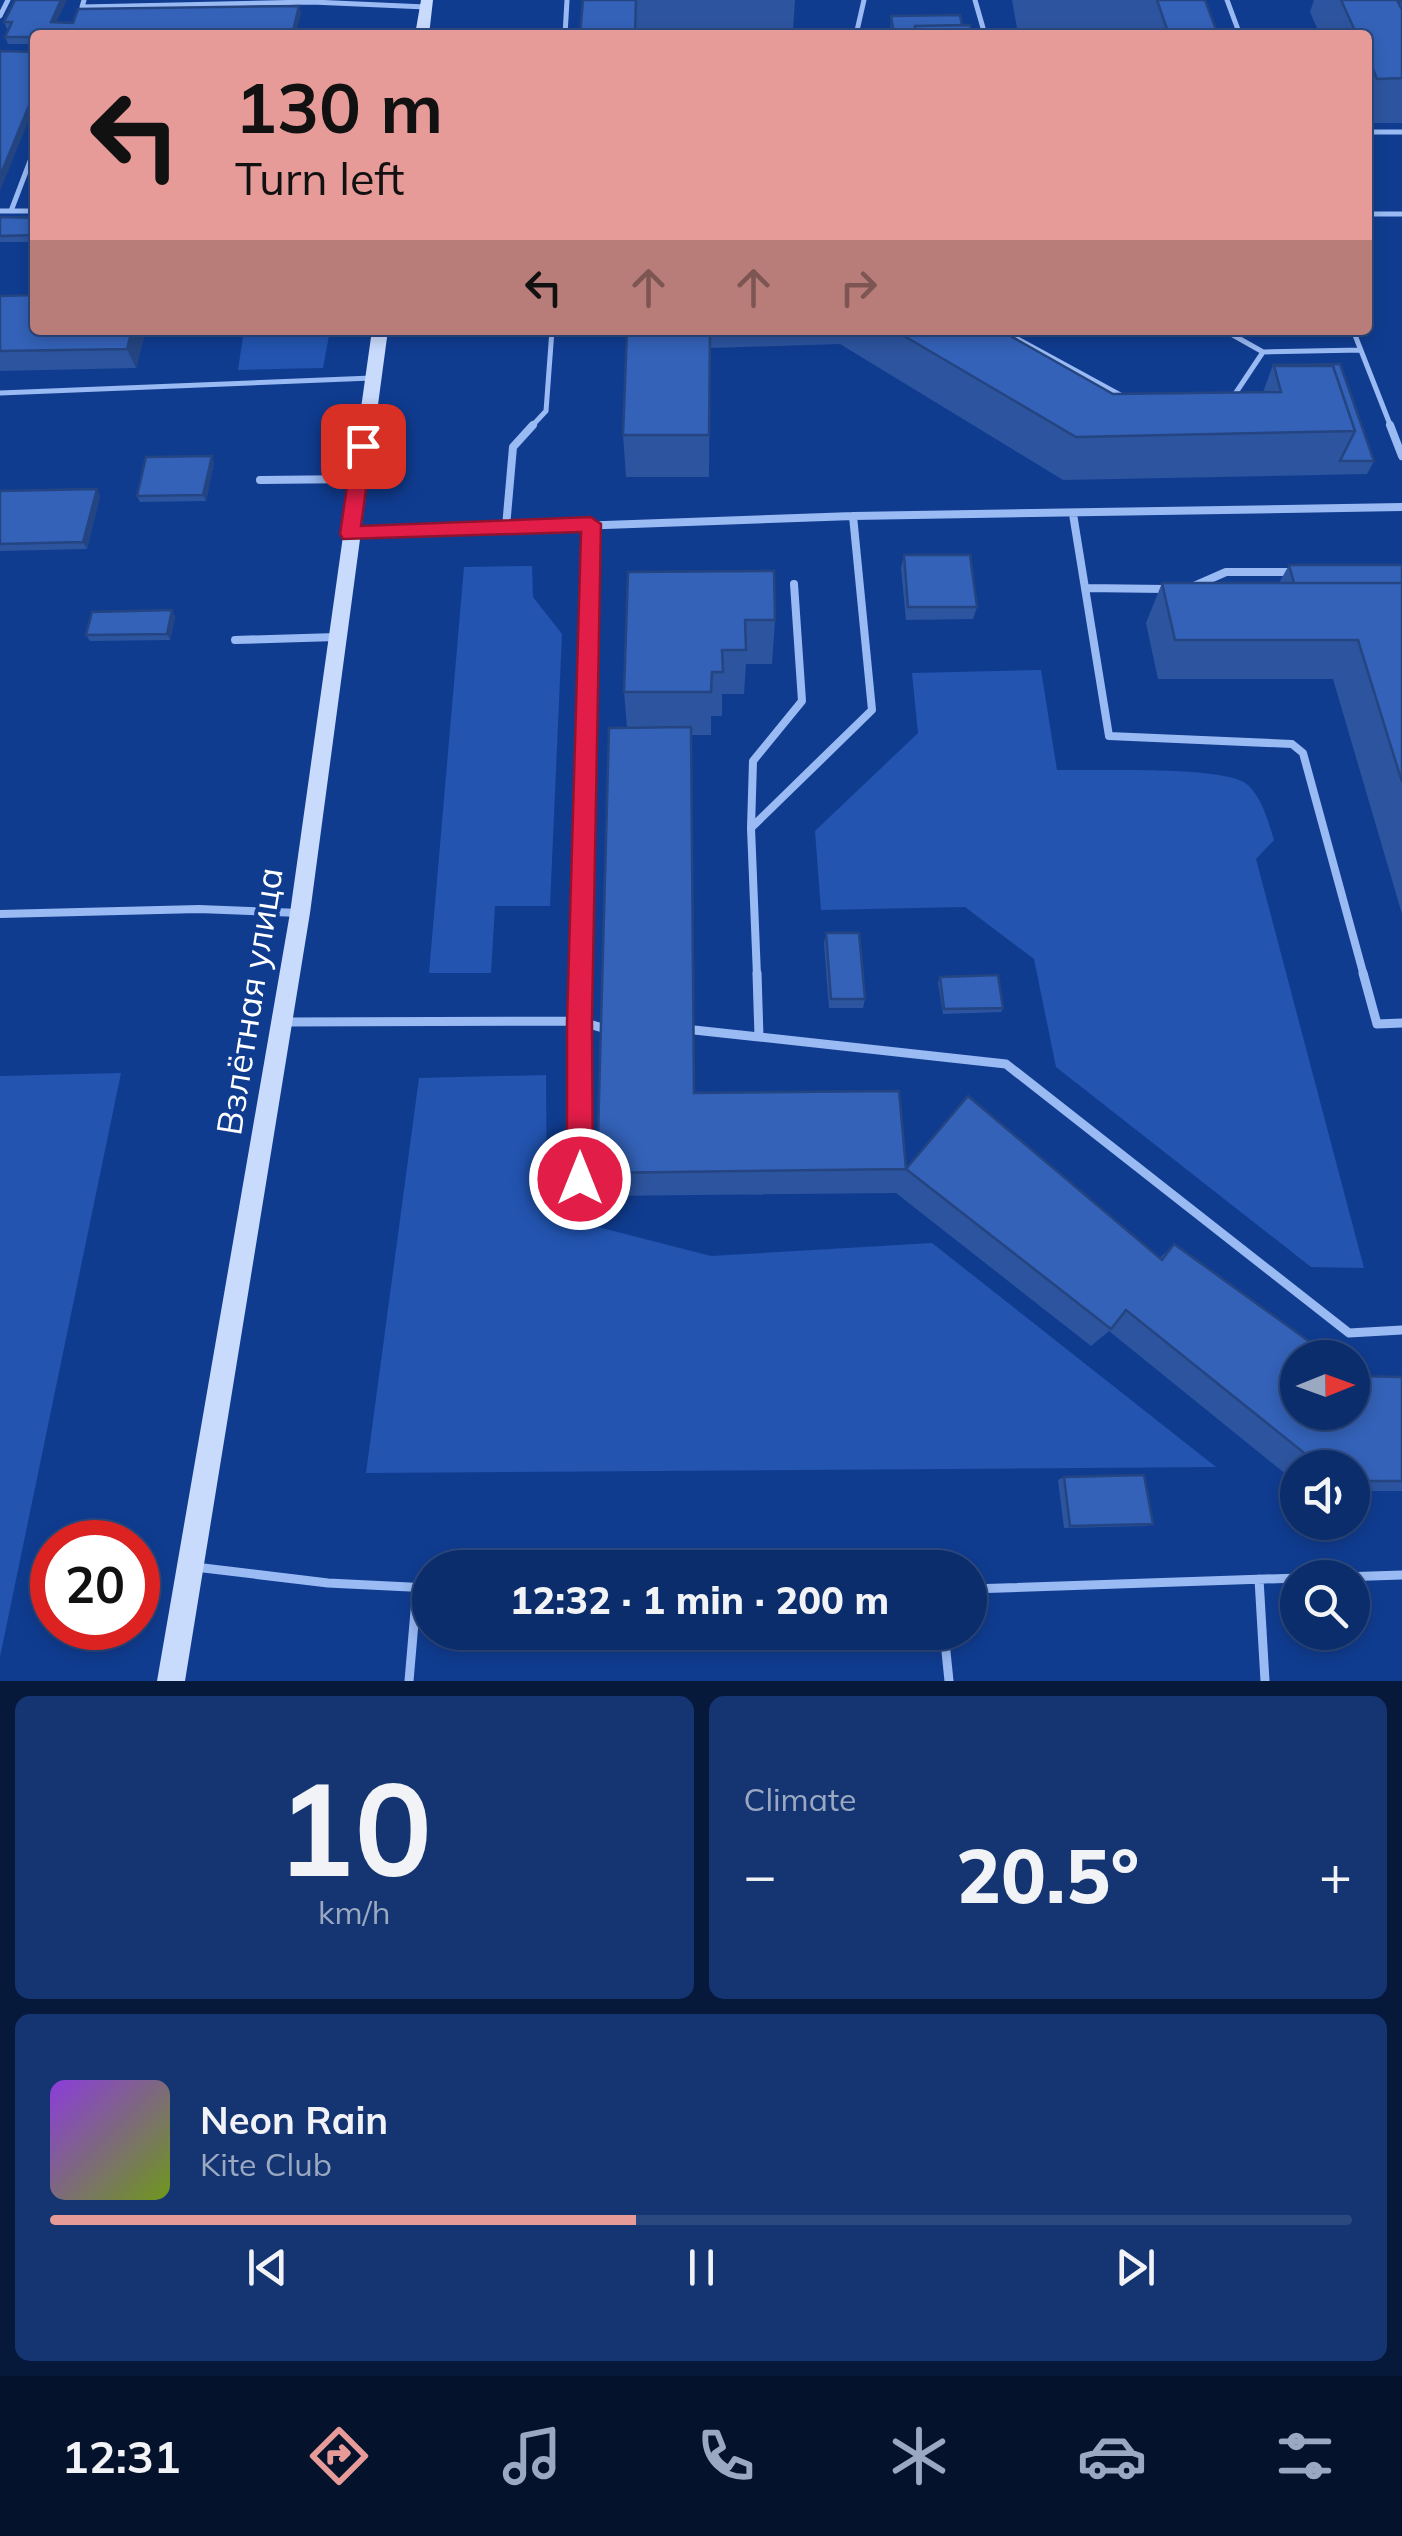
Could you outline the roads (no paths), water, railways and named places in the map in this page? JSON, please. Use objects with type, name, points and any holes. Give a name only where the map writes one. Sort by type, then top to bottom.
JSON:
[{"type":"main road","points":[[423,30],[427,3]]},
{"type":"main road","name":"Взлётная улица","points":[[171,1681],[300,913],[379,335]]},
{"type":"lane","points":[[0,16],[8,0]]},
{"type":"lane","points":[[84,0],[82,7],[190,2],[427,3]]},
{"type":"lane","points":[[564,30],[567,0]]},
{"type":"lane","points":[[857,30],[864,0]]},
{"type":"lane","points":[[975,0],[983,30]]},
{"type":"lane","points":[[1227,0],[1238,30]]},
{"type":"lane","points":[[1372,132],[1402,132]]},
{"type":"lane","points":[[12,211],[30,162]]},
{"type":"lane","points":[[0,211],[30,211]]},
{"type":"lane","points":[[1372,214],[1402,214]]},
{"type":"lane","points":[[506,527],[512,447],[546,412],[552,335]]},
{"type":"lane","points":[[1009,335],[1132,401]]},
{"type":"lane","points":[[1233,335],[1263,352],[1361,350]]},
{"type":"lane","points":[[1355,335],[1402,456]]},
{"type":"lane","points":[[1230,402],[1263,352]]},
{"type":"lane","points":[[0,393],[372,378]]},
{"type":"lane","points":[[260,480],[358,479]]},
{"type":"lane","points":[[350,534],[853,516],[1402,507]]},
{"type":"lane","points":[[1073,514],[1109,736],[1292,744],[1303,753],[1377,1024],[1402,1024]]},
{"type":"lane","points":[[751,828],[872,710],[853,516]]},
{"type":"lane","points":[[580,1179],[579,1022],[591,524]]},
{"type":"lane","points":[[1188,589],[1226,572],[1304,572]]},
{"type":"lane","points":[[758,1037],[751,828],[753,761],[802,701],[794,584]]},
{"type":"lane","points":[[1086,588],[1171,589]]},
{"type":"lane","points":[[235,640],[337,637]]},
{"type":"lane","points":[[0,914],[199,909],[300,913]]},
{"type":"lane","points":[[282,1022],[579,1022],[606,1029]]},
{"type":"lane","points":[[694,1030],[1006,1064],[1349,1333],[1402,1330]]},
{"type":"lane","points":[[191,1567],[328,1583],[412,1588]]},
{"type":"lane","points":[[1370,1576],[1402,1575]]},
{"type":"lane","points":[[987,1587],[1280,1578]]},
{"type":"lane","points":[[1259,1579],[1265,1681]]},
{"type":"lane","points":[[409,1681],[412,1646]]},
{"type":"lane","points":[[945,1650],[948,1681]]}]
